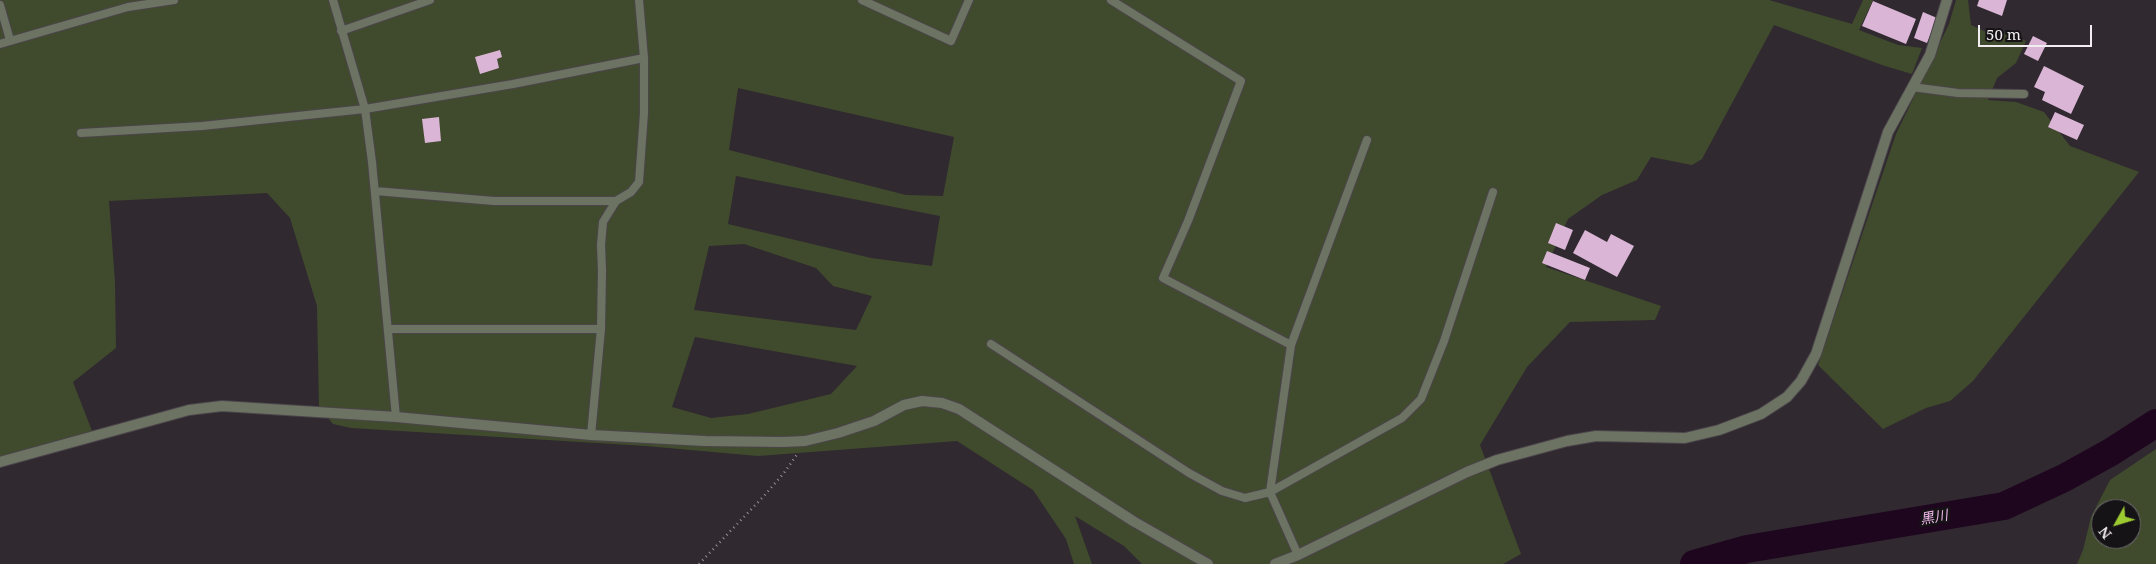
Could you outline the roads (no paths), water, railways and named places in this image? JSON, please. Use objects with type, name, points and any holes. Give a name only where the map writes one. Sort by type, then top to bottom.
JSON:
[{"type":"street","points":[[1275,564],[1298,555],[1467,472],[1497,460],[1567,441],[1596,436],[1685,438],[1719,430],[1761,414],[1787,397],[1801,381],[1816,354],[1888,132],[1930,55],[1947,0]]},
{"type":"street","points":[[0,462],[189,410],[222,406],[396,417],[592,435],[705,441],[805,441],[838,433],[874,420],[904,405],[922,401],[942,403],[976,418],[1133,521],[1208,564]]},
{"type":"lane","points":[[0,44],[127,4],[174,0]]},
{"type":"lane","points":[[332,0],[365,109],[375,191],[396,417]]},
{"type":"lane","points":[[342,31],[430,0]]},
{"type":"lane","points":[[592,435],[601,329],[601,245],[603,222],[616,201],[631,192],[639,182],[644,113],[644,58],[639,0]]},
{"type":"lane","points":[[862,0],[951,41],[969,0]]},
{"type":"lane","points":[[1111,0],[1241,81],[1188,221],[1163,278],[1290,345]]},
{"type":"lane","points":[[0,5],[10,40]]},
{"type":"lane","points":[[81,133],[202,126],[365,109],[513,84],[644,58]]},
{"type":"lane","points":[[1912,87],[1958,93],[2024,94]]},
{"type":"lane","points":[[1298,555],[1270,492],[1290,345],[1367,140]]},
{"type":"lane","points":[[375,191],[494,201],[616,201]]},
{"type":"lane","points":[[991,344],[1189,473],[1222,491],[1245,498],[1270,492],[1402,418],[1421,399],[1444,342],[1493,192]]},
{"type":"lane","points":[[388,329],[601,329]]},
{"type":"waterway","name":"黒川","points":[[1694,564],[1747,549],[2004,506],[2064,478],[2111,452],[2156,423]]}]
